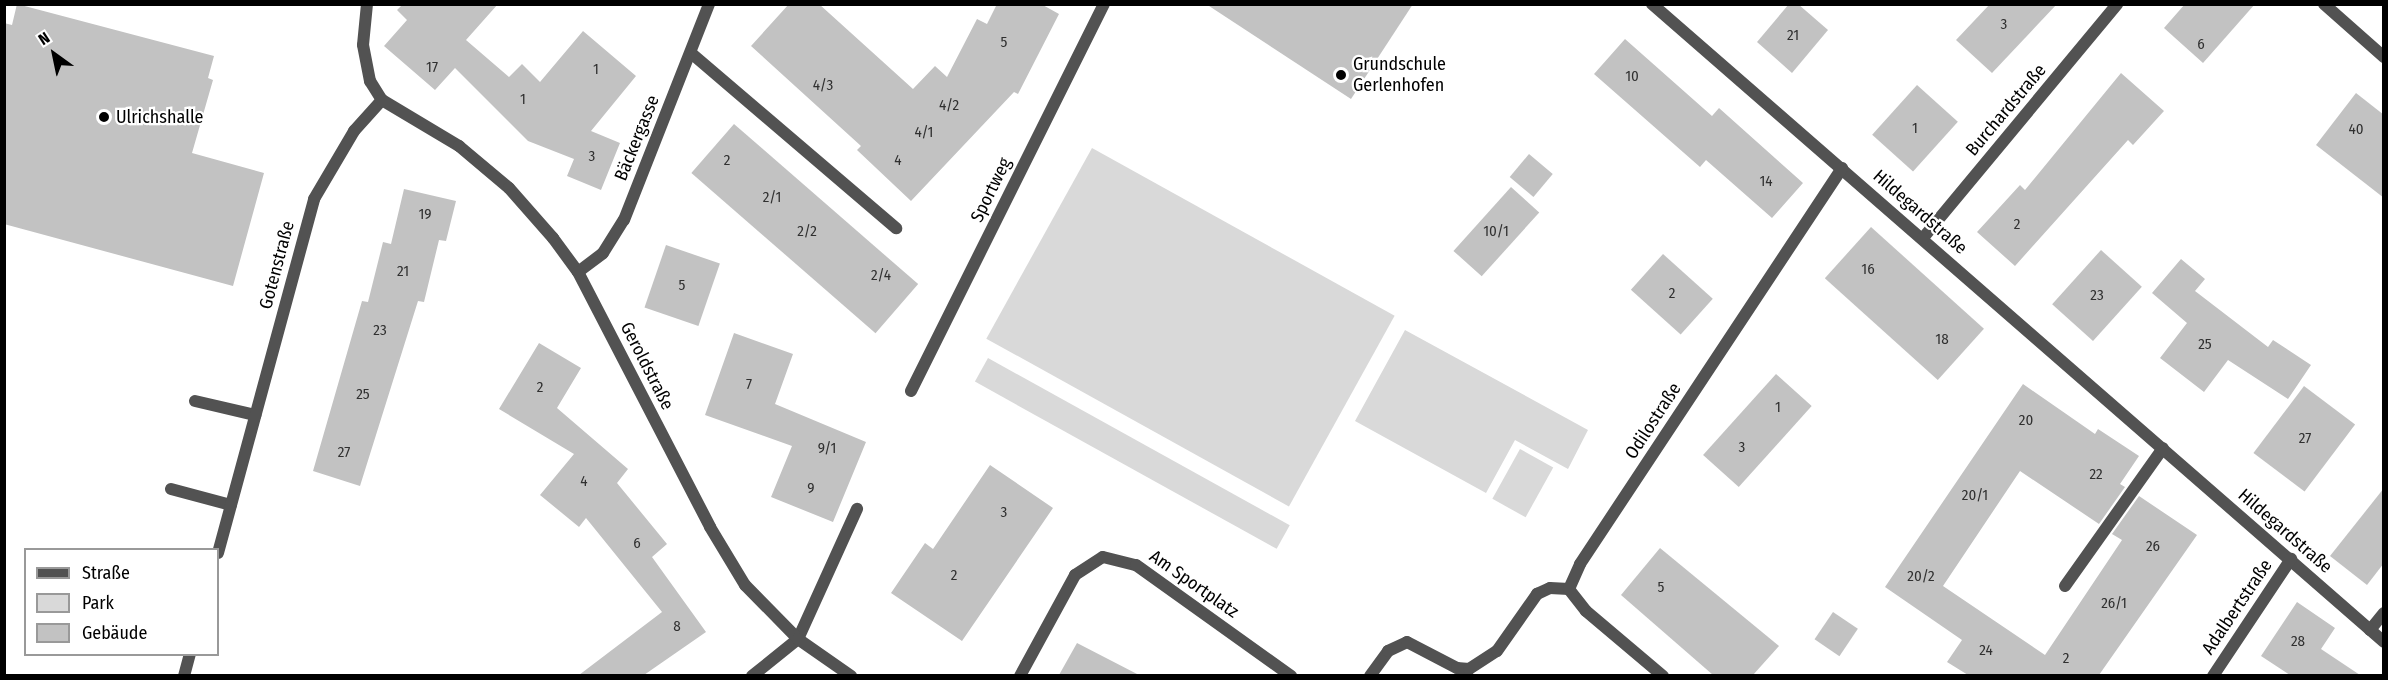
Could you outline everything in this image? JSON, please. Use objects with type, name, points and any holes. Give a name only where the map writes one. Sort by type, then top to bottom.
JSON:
[{"type":"street","points":[[367,4],[363,45],[370,81],[382,100]]},
{"type":"street","name":"Bäckergasse","points":[[578,272],[603,253],[624,220],[709,4]]},
{"type":"street","name":"Sportweg","points":[[911,391],[1104,4]]},
{"type":"street","name":"Hildegardstraße","points":[[1652,4],[2384,642]]},
{"type":"street","name":"Burchardstraße","points":[[1923,238],[2117,4]]},
{"type":"street","points":[[2324,4],[2384,57]]},
{"type":"street","points":[[690,53],[896,228]]},
{"type":"street","name":"Geroldstraße","points":[[382,100],[459,146],[509,188],[578,272],[710,527],[745,585],[798,639],[851,675]]},
{"type":"street","name":"Gotenstraße","points":[[219,549],[314,199],[354,131],[382,100]]},
{"type":"street","name":"Odilostraße","points":[[1569,589],[1580,564],[1842,168]]},
{"type":"street","points":[[195,400],[255,415]]},
{"type":"street","points":[[2065,586],[2163,448]]},
{"type":"street","points":[[171,489],[231,505]]},
{"type":"street","points":[[752,675],[798,639],[857,509]]},
{"type":"street","name":"Am Sportplatz","points":[[1020,675],[1075,575],[1103,557],[1136,565],[1291,675]]},
{"type":"street","name":"Adalbertstraße","points":[[2213,675],[2290,559]]},
{"type":"street","points":[[1370,675],[1388,651],[1407,642],[1457,668],[1469,669],[1497,651],[1537,594],[1550,588],[1569,589],[1586,610],[1663,675]]},
{"type":"street","points":[[2370,630],[2384,613]]},
{"type":"street","points":[[184,675],[189,656]]},
{"type":"green space","points":[[1092,148],[1395,316],[1289,506],[986,339]]},
{"type":"green space","points":[[1405,330],[1588,430],[1568,469],[1515,440],[1486,493],[1355,421]]},
{"type":"green space","points":[[988,358],[1290,525],[1277,549],[975,382]]},
{"type":"green space","points":[[1520,449],[1553,467],[1526,517],[1492,499]]},
{"type":"building","name":"Ulrichshalle","points":[[17,4],[214,56],[208,78],[213,80],[192,153],[264,173],[233,286],[4,224],[4,23],[12,25]]},
{"type":"building","points":[[403,4],[498,4],[466,40],[509,77],[522,64],[540,82],[583,31],[636,76],[591,131],[620,143],[601,190],[567,176],[574,159],[528,141],[455,68],[435,90],[384,46],[407,20],[397,10]]},
{"type":"building","points":[[789,4],[819,4],[913,89],[935,66],[947,77],[977,19],[987,24],[997,4],[1041,4],[1059,14],[1018,94],[1014,92],[911,201],[857,150],[861,146],[751,46]]},
{"type":"building","name":"Grundschule Gerlenhofen","points":[[1206,4],[1413,4],[1351,99]]},
{"type":"building","points":[[1789,4],[1798,4],[1828,30],[1792,73],[1757,42]]},
{"type":"building","points":[[1990,4],[2057,4],[1992,73],[1956,40]]},
{"type":"building","points":[[2185,4],[2255,4],[2203,63],[2164,28]]},
{"type":"building","points":[[1625,39],[1712,116],[1719,108],[1803,183],[1772,218],[1706,160],[1700,167],[1594,74]]},
{"type":"building","points":[[2121,73],[2164,111],[2133,145],[2128,140],[2015,266],[1977,232],[2020,185],[2025,190]]},
{"type":"building","points":[[1917,85],[1958,122],[1913,172],[1872,135]]},
{"type":"building","points":[[2356,93],[2384,115],[2384,198],[2316,145]]},
{"type":"building","points":[[734,124],[918,284],[876,333],[691,173]]},
{"type":"building","points":[[1529,154],[1553,174],[1533,197],[1510,177]]},
{"type":"building","points":[[1511,187],[1539,212],[1482,276],[1453,251]]},
{"type":"building","points":[[404,189],[456,201],[446,241],[439,240],[424,302],[418,301],[360,486],[313,471],[362,301],[368,302],[383,242],[391,244]]},
{"type":"building","points":[[1871,227],[1984,329],[1938,380],[1825,278]]},
{"type":"building","points":[[666,245],[720,264],[698,326],[645,307]]},
{"type":"building","points":[[2101,250],[2142,287],[2093,341],[2052,304]]},
{"type":"building","points":[[1663,254],[1713,299],[1681,335],[1631,290]]},
{"type":"building","points":[[2181,259],[2205,279],[2195,291],[2268,347],[2273,340],[2311,365],[2288,399],[2228,360],[2204,392],[2160,358],[2187,323],[2152,293]]},
{"type":"building","points":[[734,333],[793,354],[775,404],[866,442],[833,522],[771,497],[792,446],[705,415]]},
{"type":"building","points":[[539,343],[581,368],[557,408],[628,469],[617,483],[667,544],[652,557],[706,632],[644,675],[579,675],[662,612],[586,518],[579,527],[540,495],[574,454],[499,409]]},
{"type":"building","points":[[1776,374],[1812,406],[1739,487],[1703,455]]},
{"type":"building","points":[[2023,384],[2095,434],[2098,429],[2139,456],[2120,484],[2125,487],[2099,524],[2020,471],[1943,586],[2045,655],[2122,540],[2112,534],[2139,496],[2197,535],[2099,675],[1968,675],[1947,662],[1962,640],[1885,587]]},
{"type":"building","points":[[2304,386],[2355,425],[2305,492],[2253,453]]},
{"type":"building","points":[[990,465],[1053,508],[962,641],[891,593],[925,543],[933,549]]},
{"type":"building","points":[[2384,488],[2384,563],[2367,585],[2330,556]]},
{"type":"building","points":[[1660,548],[1779,646],[1753,675],[1713,675],[1621,595]]},
{"type":"building","points":[[2297,602],[2335,628],[2321,649],[2360,675],[2290,675],[2261,656]]},
{"type":"building","points":[[1833,612],[1858,629],[1839,656],[1815,639]]},
{"type":"building","points":[[1077,643],[1139,675],[1059,675]]},
{"type":"place","name":"Grundschule Gerlenhofen","points":[[1341,75]]},
{"type":"place","name":"Ulrichshalle","points":[[104,117]]}]
